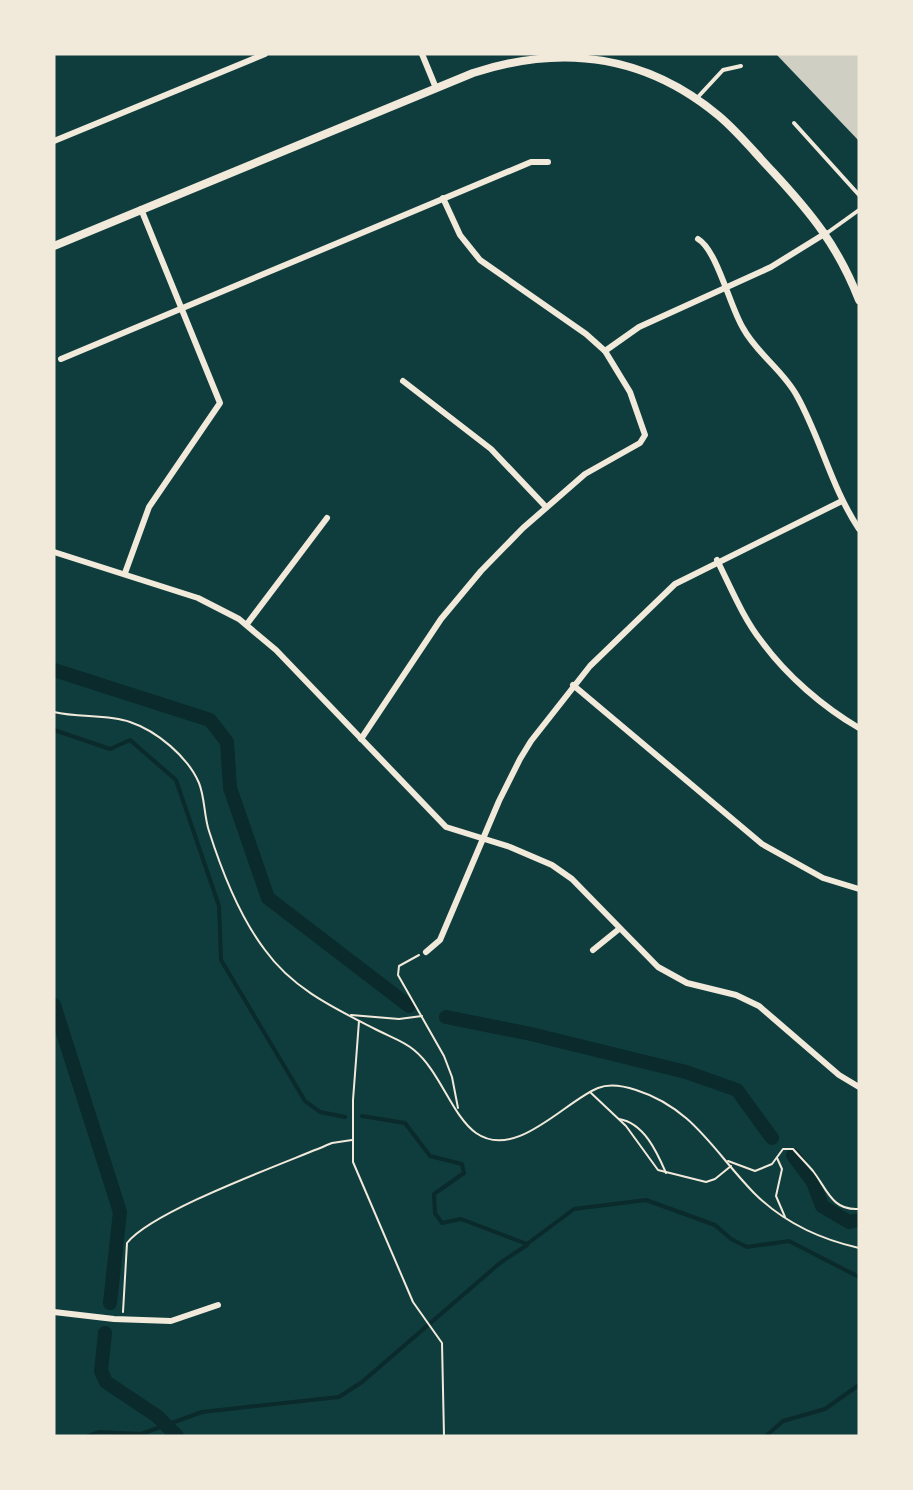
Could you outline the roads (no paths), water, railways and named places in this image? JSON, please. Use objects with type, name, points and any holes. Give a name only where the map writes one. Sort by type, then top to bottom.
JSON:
[{"type":"street","points":[[54,141],[265,54]]},
{"type":"street","points":[[423,54],[436,88]]},
{"type":"street","points":[[54,246],[436,88],[504,63],[546,55],[582,58],[629,67],[674,85],[696,99],[735,131],[826,233],[859,300]]},
{"type":"street","points":[[61,359],[531,162],[548,162]]},
{"type":"street","points":[[361,740],[441,619],[481,571],[546,507],[585,474],[634,447],[643,439],[644,429],[630,392],[605,351],[586,334],[480,260],[460,235],[443,198]]},
{"type":"street","points":[[125,573],[149,507],[220,403],[141,209]]},
{"type":"street","points":[[605,351],[649,322],[771,267],[826,233]]},
{"type":"street","points":[[698,239],[711,255],[751,341],[783,375],[799,398],[842,501],[859,529]]},
{"type":"street","points":[[403,381],[491,449],[546,507]]},
{"type":"street","points":[[426,952],[440,940],[520,759],[573,685],[657,598],[691,573],[842,501]]},
{"type":"street","points":[[247,624],[327,518]]},
{"type":"street","points":[[54,552],[198,598],[247,624],[276,650],[446,827],[540,859],[564,872],[646,957],[674,977],[736,996],[759,1006],[831,1069],[859,1087]]},
{"type":"street","points":[[717,560],[749,622],[768,650],[819,700],[859,729]]},
{"type":"street","points":[[573,685],[762,844],[823,878],[859,889]]},
{"type":"street","points":[[593,950],[619,929]]},
{"type":"street","points":[[54,1312],[171,1321],[193,1316],[218,1305]]},
{"type":"lane","points":[[696,99],[723,70],[741,66]]},
{"type":"lane","points":[[794,123],[859,195]]},
{"type":"lane","points":[[826,233],[859,210]]},
{"type":"waterway","points":[[54,670],[210,720],[227,742],[230,788],[268,898],[409,1006]]},
{"type":"waterway","points":[[54,730],[110,749],[130,740],[176,780],[219,906],[221,960],[305,1101],[320,1112],[345,1117]]},
{"type":"waterway","points":[[54,1005],[120,1212],[110,1303]]},
{"type":"waterway","points":[[446,1017],[531,1034],[686,1072],[737,1090],[772,1138]]},
{"type":"waterway","points":[[362,1116],[405,1123],[430,1156],[462,1164],[464,1173],[434,1194],[435,1213],[442,1223],[461,1219],[527,1244],[574,1209],[646,1200],[715,1225],[731,1239],[747,1247],[789,1241],[859,1277]]},
{"type":"waterway","points":[[793,1155],[813,1182],[822,1206],[849,1222],[859,1220]]},
{"type":"waterway","points":[[88,1436],[100,1432],[141,1434],[202,1412],[339,1397],[362,1382],[500,1263],[527,1245]]},
{"type":"waterway","points":[[105,1333],[101,1371],[106,1382],[157,1416],[177,1436]]},
{"type":"waterway","points":[[766,1436],[783,1421],[825,1409],[859,1385]]}]
